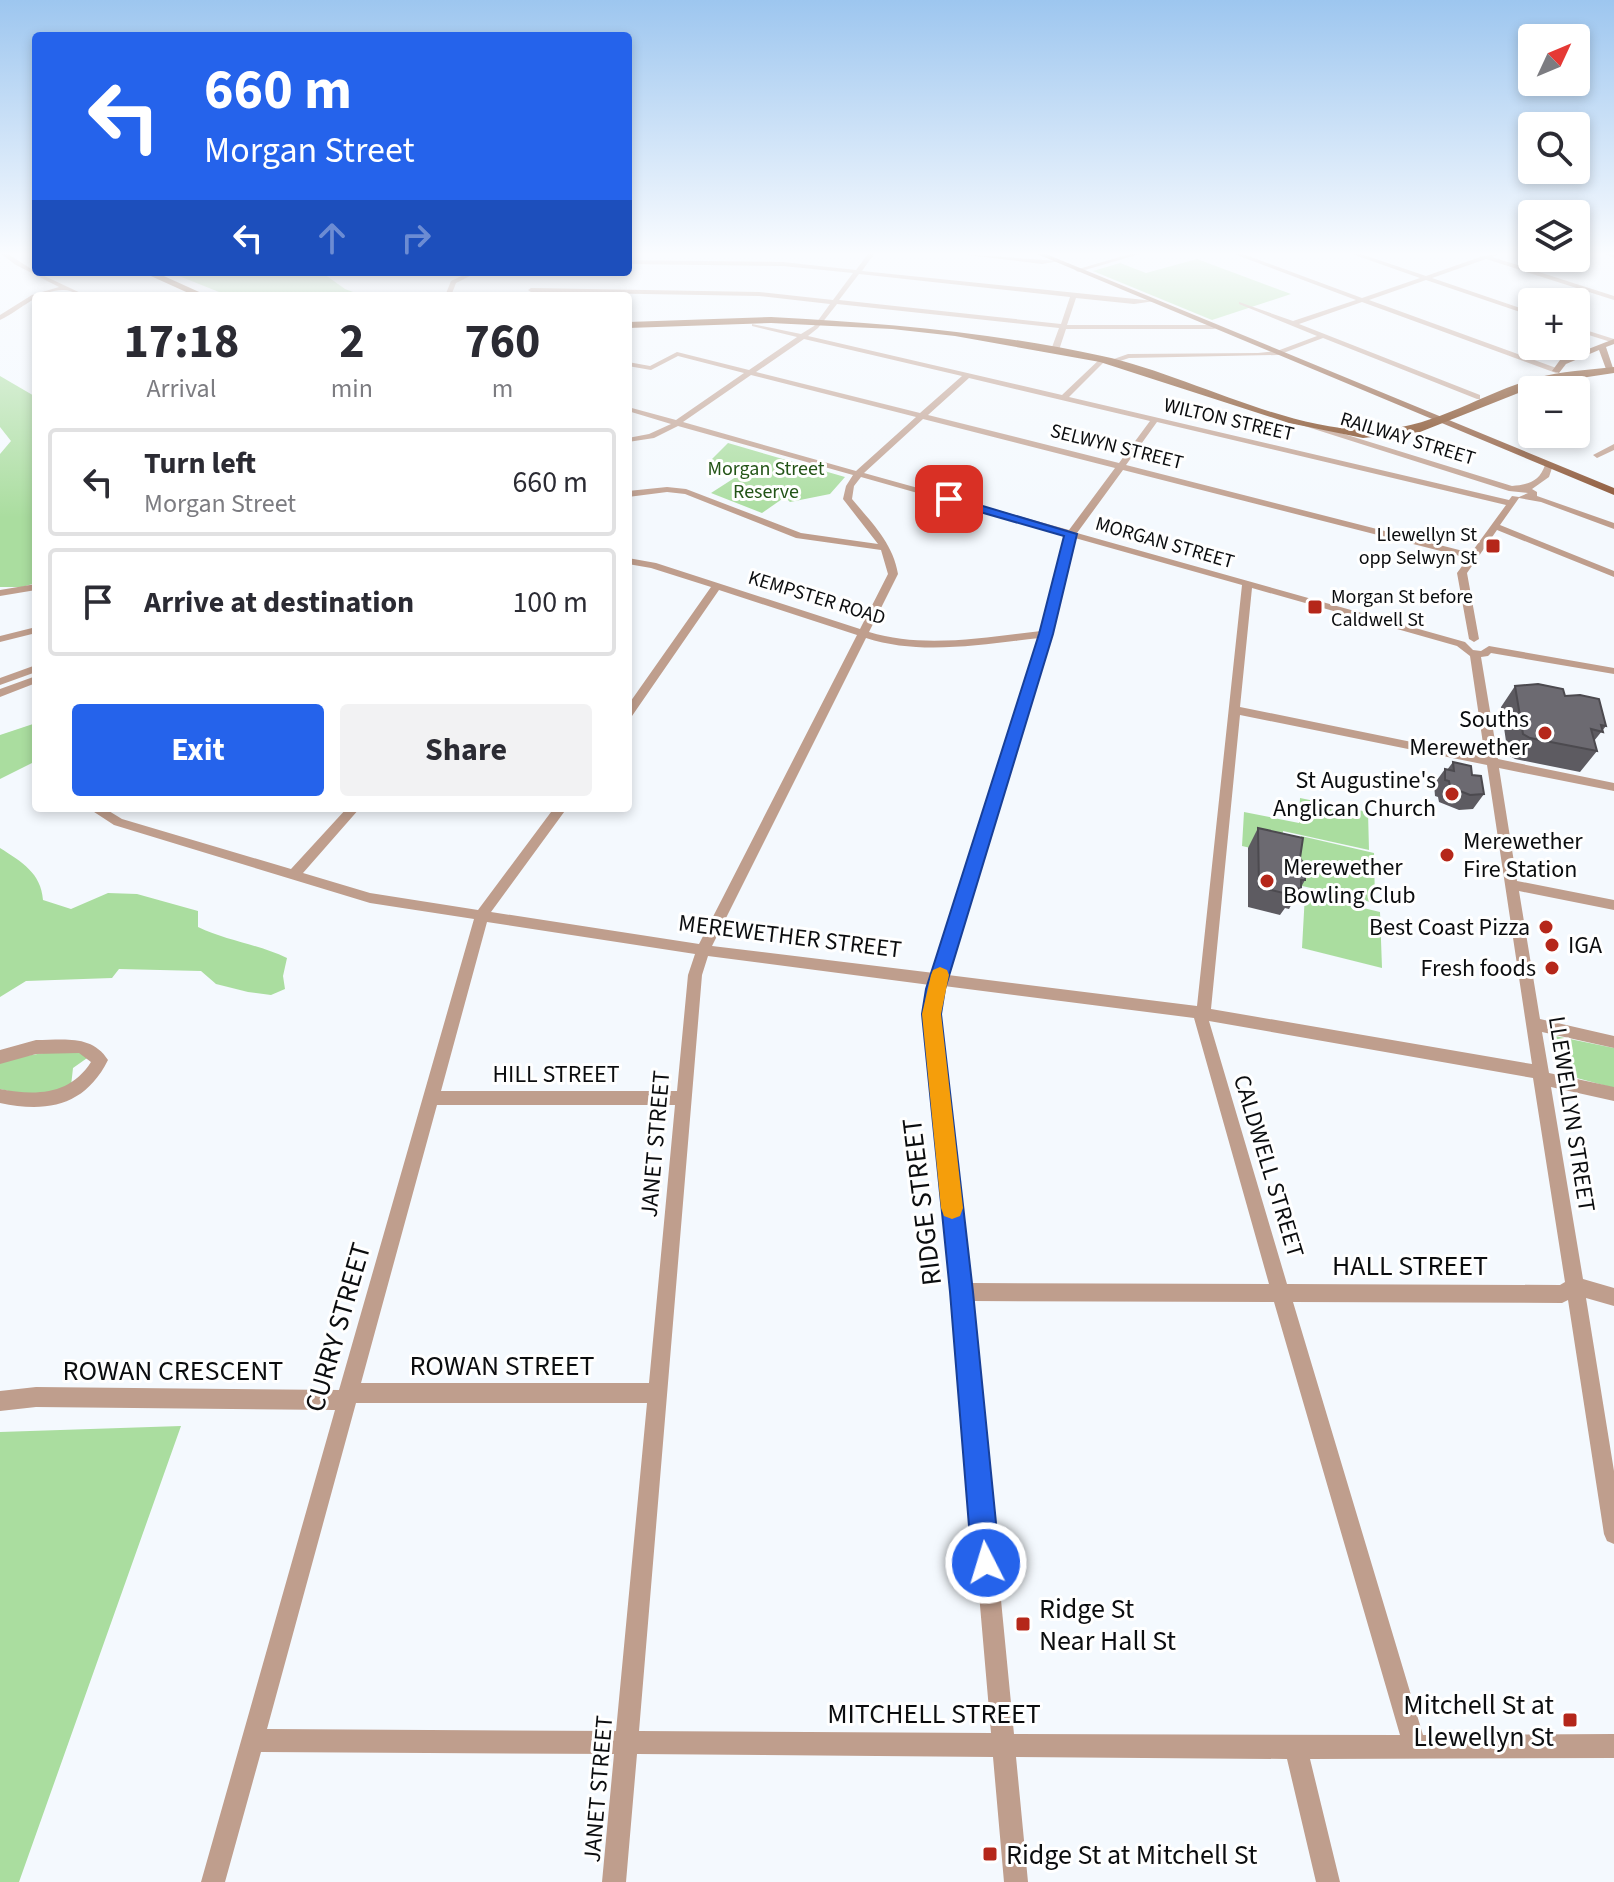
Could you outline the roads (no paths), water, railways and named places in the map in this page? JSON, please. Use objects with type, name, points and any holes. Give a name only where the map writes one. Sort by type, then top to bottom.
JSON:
[{"type":"highway","points":[[1003,342],[1114,362],[1293,421],[1333,431],[1378,434],[1416,430],[1539,381],[1613,368]]},
{"type":"highway","points":[[1280,415],[1370,428],[1405,424],[1556,371],[1613,368]]},
{"type":"main road","points":[[1250,342],[1443,421],[1548,470],[1614,492]]},
{"type":"main road","points":[[1556,371],[1563,362],[1612,342]]},
{"type":"main road","points":[[1602,347],[1613,368]]},
{"type":"street","points":[[632,439],[657,434],[794,342]]},
{"type":"street","name":"WILTON STREET","points":[[827,342],[1155,420],[1513,496]]},
{"type":"street","points":[[1055,350],[1058,342]]},
{"type":"street","points":[[1114,362],[1128,356],[1278,353],[1308,342]]},
{"type":"street","points":[[1338,342],[1477,397]]},
{"type":"street","points":[[1476,342],[1556,371]]},
{"type":"street","name":"SELWYN STREET","points":[[632,365],[651,368],[677,354],[1473,556]]},
{"type":"street","points":[[1064,398],[1102,359]]},
{"type":"street","points":[[885,548],[847,499],[850,486],[859,474],[967,376]]},
{"type":"street","name":"MORGAN STREET","points":[[632,410],[1479,648]]},
{"type":"street","points":[[1071,534],[1155,420]]},
{"type":"street","name":"RAILWAY STREET","points":[[1293,421],[1360,443],[1377,445],[1513,496]]},
{"type":"street","points":[[1597,455],[1614,447]]},
{"type":"street","points":[[1529,493],[1548,470]]},
{"type":"street","points":[[632,494],[678,490],[697,494],[703,499]]},
{"type":"street","points":[[1513,496],[1529,493],[1614,526]]},
{"type":"street","name":"LLEWELLYN STREET","points":[[1513,496],[1462,573],[1479,648],[1533,1024],[1614,1534]]},
{"type":"street","points":[[632,501],[669,497],[703,499],[799,536],[885,548]]},
{"type":"street","points":[[1494,526],[1614,574]]},
{"type":"street","name":"RIDGE STREET","points":[[1016,1882],[962,1292],[932,1014],[939,978],[1046,634],[1071,534]]},
{"type":"street","name":"JANET STREET","points":[[614,1882],[695,975],[703,950],[893,574],[893,561],[885,548]]},
{"type":"street","name":"KEMPSTER ROAD","points":[[632,562],[653,565],[863,635],[947,644],[1046,634]]},
{"type":"street","name":"CALDWELL STREET","points":[[1247,584],[1205,1006],[1201,1013],[1204,1033],[1415,1747]]},
{"type":"street","points":[[632,707],[717,586]]},
{"type":"street","points":[[0,593],[32,588]]},
{"type":"street","points":[[0,639],[32,631]]},
{"type":"street","points":[[1479,648],[1614,671]]},
{"type":"street","points":[[0,682],[32,670]]},
{"type":"street","points":[[0,693],[32,681]]},
{"type":"street","points":[[1235,710],[1614,787]]},
{"type":"street","name":"MEREWETHER STREET","points":[[101,812],[118,822],[370,898],[703,950],[1201,1013],[1541,1075],[1614,1094]]},
{"type":"street","points":[[293,876],[350,812]]},
{"type":"street","name":"CURRY STREET","points":[[213,1882],[482,914],[558,812]]},
{"type":"street","points":[[1513,885],[1614,905]]},
{"type":"street","points":[[1533,1024],[1614,1042]]},
{"type":"street","points":[[0,1057],[36,1047],[82,1046],[100,1060],[90,1080],[75,1092],[52,1099],[0,1096]]},
{"type":"street","name":"HILL STREET","points":[[430,1098],[683,1098]]},
{"type":"street","name":"HALL STREET","points":[[962,1292],[1562,1294],[1576,1286],[1614,1297]]},
{"type":"street","name":"ROWAN STREET","points":[[346,1397],[657,1393]]},
{"type":"street","name":"ROWAN CRESCENT","points":[[0,1401],[36,1397],[346,1397]]},
{"type":"street","name":"MITCHELL STREET","points":[[254,1740],[1296,1747],[1614,1746]]},
{"type":"street","points":[[1296,1747],[1328,1882]]},
{"type":"place","name":"Llewellyn St opp Selwyn St","points":[[1493,546]]},
{"type":"place","name":"Morgan St before Caldwell St","points":[[1315,607]]},
{"type":"place","name":"Souths Merewether","points":[[1545,733]]},
{"type":"place","name":"St Augustine's Anglican Church","points":[[1452,794]]},
{"type":"place","name":"Merewether Fire Station","points":[[1447,855]]},
{"type":"place","name":"Merewether Bowling Club","points":[[1267,881]]},
{"type":"place","name":"Best Coast Pizza","points":[[1546,927]]},
{"type":"place","name":"IGA","points":[[1552,945]]},
{"type":"place","name":"Fresh foods","points":[[1552,968]]},
{"type":"place","name":"Ridge St Near Hall St","points":[[1023,1624]]},
{"type":"place","name":"Mitchell St at Llewellyn St","points":[[1570,1720]]},
{"type":"place","name":"Ridge St at Mitchell St","points":[[990,1854]]},
{"type":"park label","name":"Morgan Street Reserve","points":[[766,480]]}]
